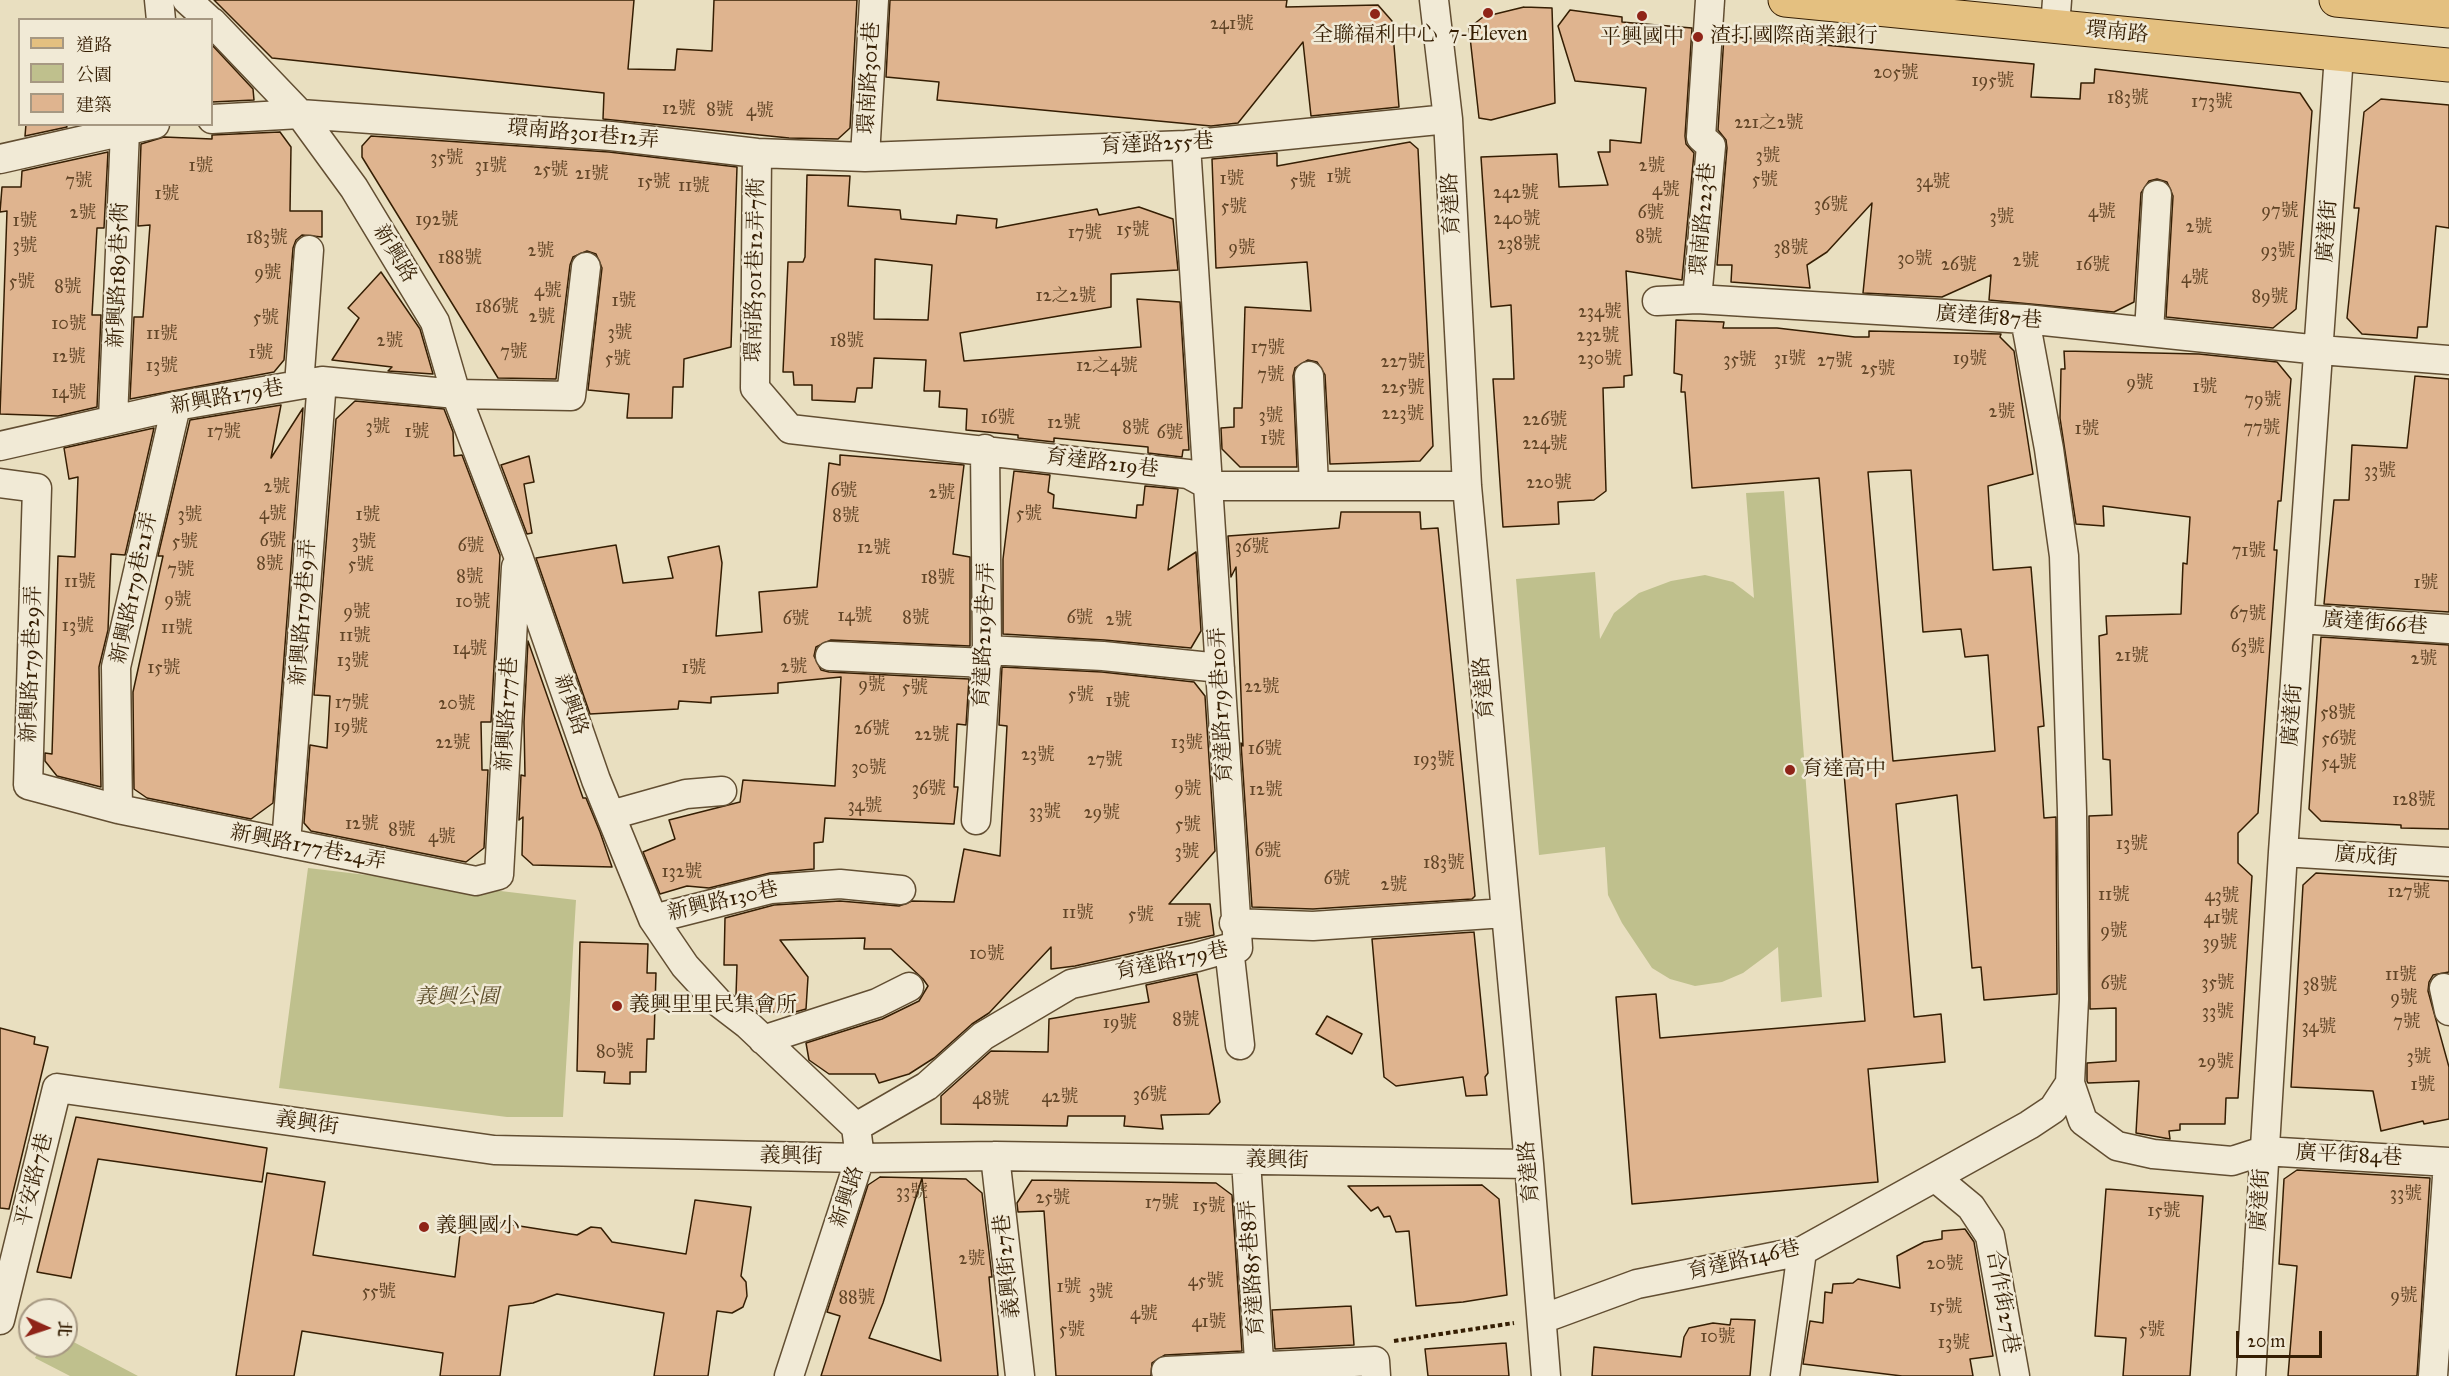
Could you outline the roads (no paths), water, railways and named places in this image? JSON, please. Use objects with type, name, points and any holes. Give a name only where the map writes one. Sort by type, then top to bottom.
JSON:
[{"type":"main road","name":"環南路","points":[[1785,0],[2056,13],[2339,55],[2449,65]]},
{"type":"main road","points":[[2336,0],[2449,11]]},
{"type":"street","points":[[159,0],[161,18]]},
{"type":"street","name":"新興路","points":[[187,0],[207,18]]},
{"type":"street","name":"環南路301巷","points":[[865,157],[874,0]]},
{"type":"street","name":"育達路","points":[[1434,0],[1448,119],[1467,486],[1529,1164],[1546,1376]]},
{"type":"street","name":"環南路223巷","points":[[1697,299],[1711,146],[1701,137],[1710,0]]},
{"type":"street","name":"新興路","points":[[213,24],[300,114],[354,188],[435,322],[456,394],[517,553],[610,815],[653,919],[717,1002],[763,1040],[856,1127],[860,1158],[789,1376]]},
{"type":"street","name":"廣達街","points":[[2251,1376],[2263,1151],[2339,55]]},
{"type":"street","name":"環南路301巷12弄","points":[[213,119],[300,114],[611,136],[757,153],[865,157]]},
{"type":"street","name":"育達路255巷","points":[[865,157],[1186,145],[1448,119]]},
{"type":"street","points":[[0,159],[146,126]]},
{"type":"street","name":"新興路189巷5衖","points":[[113,419],[125,131]]},
{"type":"street","name":"育達路179巷10弄","points":[[1186,145],[1210,486],[1232,936],[1240,1045]]},
{"type":"street","name":"環南路301巷12弄7衖","points":[[755,388],[757,153]]},
{"type":"street","points":[[2149,332],[2157,195]]},
{"type":"street","name":"新興路179巷9弄","points":[[286,843],[310,383],[309,250]]},
{"type":"street","name":"新興路179巷","points":[[0,446],[176,406],[310,383],[456,394],[571,396],[586,267]]},
{"type":"street","name":"廣達街87巷","points":[[1657,301],[1697,299],[2025,320],[2320,350],[2449,360]]},
{"type":"street","points":[[2025,320],[2049,449],[2064,556],[2072,811],[2074,999],[2070,1083]]},
{"type":"street","points":[[1309,376],[1314,486]]},
{"type":"street","name":"育達路219巷","points":[[755,388],[790,429],[985,449],[1188,474],[1210,486],[1467,486]]},
{"type":"street","name":"新興路179巷21弄","points":[[118,809],[116,667],[176,406]]},
{"type":"street","name":"育達路219巷7弄","points":[[976,820],[987,656],[985,449]]},
{"type":"street","name":"新興路179巷29弄","points":[[0,483],[37,488],[28,785],[118,809]]},
{"type":"street","name":"新興路177巷","points":[[499,875],[517,553]]},
{"type":"street","name":"廣達街66巷","points":[[2300,619],[2449,629]]},
{"type":"street","points":[[830,656],[1103,656],[1220,668]]},
{"type":"street","points":[[610,815],[687,794],[722,791]]},
{"type":"street","name":"新興路177巷24弄","points":[[118,809],[476,881],[499,875]]},
{"type":"street","name":"廣成街","points":[[2283,852],[2449,862]]},
{"type":"street","name":"新興路130巷","points":[[653,919],[771,889],[840,884],[901,890]]},
{"type":"street","name":"育達路179巷","points":[[856,1127],[927,1086],[983,1036],[1071,984],[1197,957],[1232,936],[1313,926],[1505,913]]},
{"type":"street","points":[[763,1040],[877,1003],[909,987]]},
{"type":"street","name":"廣平街84巷","points":[[2070,1083],[2083,1121],[2117,1146],[2153,1154],[2232,1161],[2263,1151],[2449,1162]]},
{"type":"street","name":"育達路146巷","points":[[1542,1318],[1637,1284],[1802,1251],[1936,1178],[2053,1109],[2070,1083]]},
{"type":"street","name":"義興街","points":[[57,1088],[494,1150],[860,1158],[995,1156],[1529,1164]]},
{"type":"street","name":"平安路7巷","points":[[1,1311],[57,1088]]},
{"type":"street","name":"義興街27巷","points":[[995,1156],[1020,1376]]},
{"type":"street","name":"育達路85巷8弄","points":[[1246,1161],[1260,1371]]},
{"type":"street","points":[[2433,1376],[2449,1162]]},
{"type":"street","name":"合作街27巷","points":[[1936,1178],[1971,1207],[1990,1236],[2015,1376]]},
{"type":"street","points":[[1785,1376],[1802,1251]]},
{"type":"street","points":[[1166,1371],[1375,1368]]},
{"type":"place","name":"7-Eleven","points":[[1488,13]]},
{"type":"place","name":"全聯福利中心","points":[[1375,14]]},
{"type":"place","name":"平興國中","points":[[1642,16]]},
{"type":"place","name":"渣打國際商業銀行","points":[[1698,37]]},
{"type":"place","name":"育達高中","points":[[1790,770]]},
{"type":"place","name":"義興里里民集會所","points":[[617,1006]]},
{"type":"place","name":"義興國小","points":[[424,1227]]},
{"type":"park label","name":"義興公園","points":[[457,998]]}]
